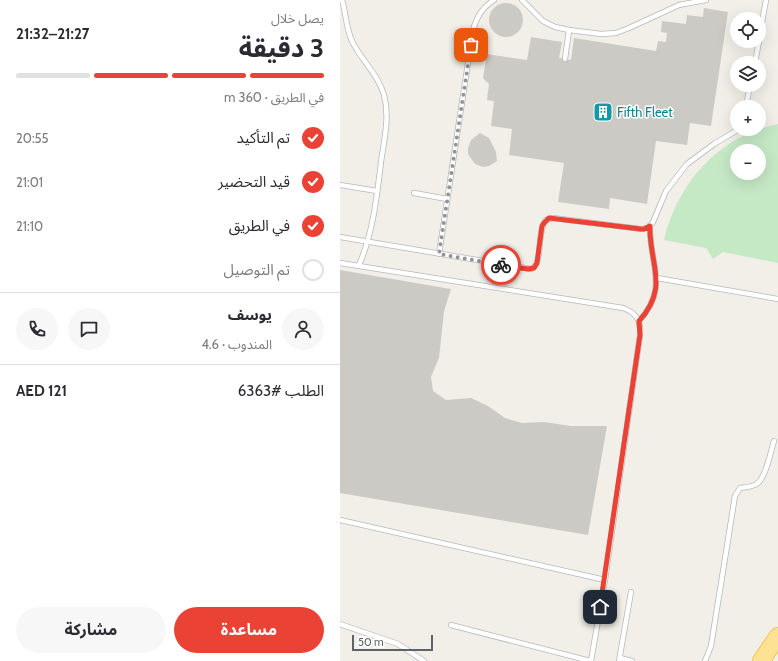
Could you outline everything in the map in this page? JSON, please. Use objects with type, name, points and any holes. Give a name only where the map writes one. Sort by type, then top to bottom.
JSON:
[{"type":"highway","points":[[762,661],[778,636]]},
{"type":"lane","points":[[342,0],[348,32],[373,71],[384,96],[387,110],[387,124],[368,242],[359,265]]},
{"type":"lane","points":[[439,254],[473,30],[480,12],[486,5],[494,0]]},
{"type":"lane","points":[[522,0],[543,21],[555,27],[602,34],[616,33],[686,1],[706,0]]},
{"type":"lane","points":[[764,12],[766,0]]},
{"type":"lane","points":[[565,59],[569,30]]},
{"type":"lane","points":[[639,321],[647,311],[653,299],[657,278],[651,247],[650,226],[666,191],[687,164],[730,134]]},
{"type":"lane","points":[[340,185],[377,191]]},
{"type":"lane","points":[[414,193],[447,199]]},
{"type":"lane","points":[[340,237],[531,269],[534,268],[537,263],[542,226],[549,218],[641,229],[650,226]]},
{"type":"lane","points":[[340,263],[623,308],[630,310],[639,321],[640,335],[606,580],[590,661],[451,626]]},
{"type":"lane","points":[[657,278],[778,299]]},
{"type":"lane","points":[[705,661],[711,646],[735,496],[740,488],[754,485],[759,482],[763,476],[774,440]]},
{"type":"lane","points":[[340,520],[606,580]]},
{"type":"lane","points":[[631,592],[620,660],[632,661]]},
{"type":"lane","points":[[340,624],[398,644],[424,661]]},
{"type":"green space","points":[[778,124],[778,263],[723,252],[713,259],[706,248],[664,240],[670,219],[679,199],[691,181],[704,165],[720,151],[737,139],[744,136],[766,136],[766,127]]},
{"type":"building","points":[[503,3],[509,3],[518,8],[522,14],[522,26],[518,32],[509,37],[503,37],[494,32],[489,23],[489,17],[494,8]]},
{"type":"building","name":"Fifth Fleet","points":[[704,8],[728,12],[711,126],[690,123],[687,145],[656,141],[647,204],[610,198],[609,209],[558,202],[564,163],[509,155],[512,129],[491,126],[494,101],[487,100],[489,84],[483,78],[487,54],[527,60],[531,37],[562,42],[559,58],[571,60],[574,38],[656,51],[658,41],[666,42],[667,33],[661,32],[662,21],[686,24],[687,15],[703,17]]},
{"type":"building","points":[[480,133],[489,138],[496,152],[497,161],[489,166],[483,167],[475,164],[468,154],[468,148],[471,140]]},
{"type":"building","points":[[340,270],[451,289],[444,311],[439,358],[431,377],[433,391],[446,400],[471,398],[488,406],[505,418],[522,423],[544,422],[571,426],[607,426],[588,535],[340,493]]},
{"type":"way so far","points":[[471,45],[439,254],[501,265]]},
{"type":"place","name":"Fifth Fleet","points":[[603,112]]},
{"type":"route","points":[[501,265],[528,269],[534,268],[537,263],[542,226],[549,218],[641,229],[648,228],[650,226],[651,247],[657,278],[653,299],[647,311],[639,321],[640,335],[606,580],[600,607]]}]
